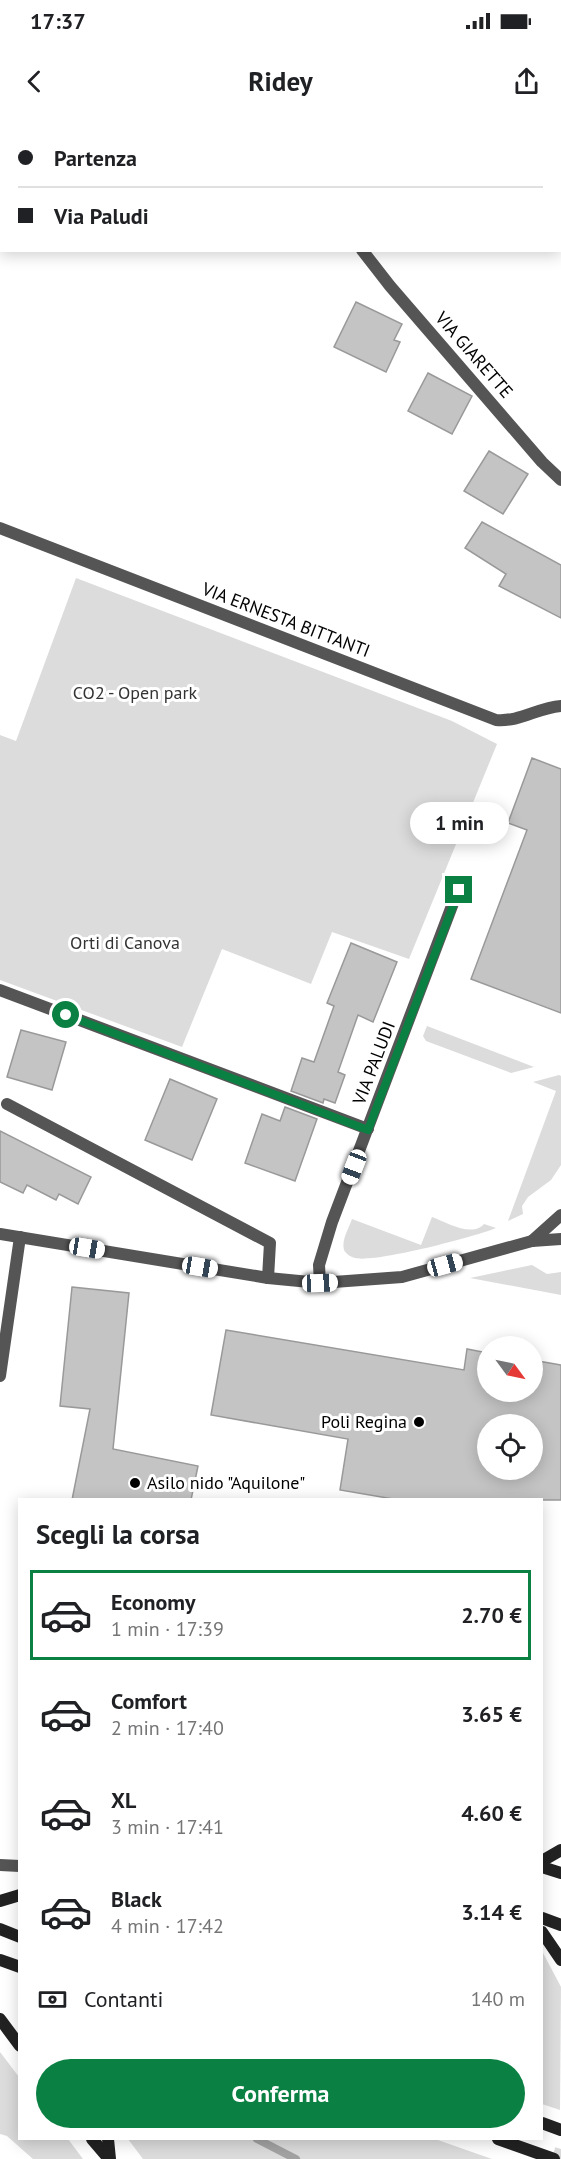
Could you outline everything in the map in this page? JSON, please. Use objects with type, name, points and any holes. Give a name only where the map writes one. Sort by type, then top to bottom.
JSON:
[{"type":"main road","points":[[543,1860],[561,1850]]},
{"type":"main road","points":[[543,1867],[561,1873]]},
{"type":"main road","points":[[0,1901],[18,1896]]},
{"type":"main road","points":[[543,1918],[561,1925]]},
{"type":"main road","points":[[0,1929],[18,1935]]},
{"type":"main road","points":[[543,1933],[561,1960]]},
{"type":"main road","points":[[0,1960],[18,1966]]},
{"type":"main road","points":[[0,2019],[18,2043]]},
{"type":"main road","points":[[543,2123],[561,2130]]},
{"type":"main road","points":[[93,2140],[110,2159]]},
{"type":"main road","points":[[108,2140],[110,2159]]},
{"type":"main road","points":[[501,2140],[554,2159]]},
{"type":"street","name":"VIA GIARETTE","points":[[364,252],[390,286],[542,462],[561,480]]},
{"type":"street","name":"VIA ERNESTA BITTANTI","points":[[0,528],[483,716],[509,721],[561,706]]},
{"type":"street","name":"VIA PALUDI","points":[[320,1283],[319,1265],[332,1222],[459,890]]},
{"type":"street","points":[[0,990],[368,1130]]},
{"type":"street","points":[[8,1104],[270,1243],[268,1278]]},
{"type":"street","points":[[532,1241],[561,1215]]},
{"type":"street","points":[[0,1234],[268,1278],[320,1283],[402,1277],[532,1241],[561,1239]]},
{"type":"street","points":[[0,1376],[20,1237]]},
{"type":"street","points":[[0,1865],[18,1866]]},
{"type":"green space","points":[[76,578],[452,721],[497,744],[409,959],[332,932],[311,984],[222,949],[182,1047],[0,980],[0,735],[16,741]]},
{"type":"green space","points":[[427,1026],[534,1067],[511,1073],[426,1041],[423,1036]]},
{"type":"green space","points":[[561,1076],[561,1165],[551,1180],[528,1197],[522,1206],[523,1214],[508,1221],[556,1091],[533,1082]]},
{"type":"green space","points":[[432,1217],[466,1229],[473,1230],[484,1224],[496,1228],[447,1243],[382,1257],[355,1258],[344,1250],[344,1238],[352,1219],[421,1245]]},
{"type":"green space","points":[[532,1265],[547,1274],[561,1272],[561,1295],[470,1278]]},
{"type":"green space","points":[[543,1953],[561,1987],[560,2110],[543,2104]]},
{"type":"green space","points":[[0,2052],[18,2076],[18,2140],[69,2140],[83,2159],[33,2159],[7,2136],[0,2134]]},
{"type":"green space","points":[[129,2140],[438,2140],[492,2159],[143,2159]]},
{"type":"building","points":[[356,302],[402,324],[394,340],[400,342],[386,372],[334,347]]},
{"type":"building","points":[[428,373],[472,396],[452,434],[408,411]]},
{"type":"building","points":[[489,451],[528,474],[503,514],[464,491]]},
{"type":"building","points":[[482,522],[561,565],[561,618],[499,586],[506,574],[465,548]]},
{"type":"building","points":[[532,758],[561,769],[561,1013],[471,979],[527,830],[508,823]]},
{"type":"building","points":[[351,943],[397,962],[373,1022],[358,1015],[338,1072],[345,1075],[335,1103],[324,1099],[323,1103],[291,1091],[302,1058],[314,1062],[334,1006],[327,1003]]},
{"type":"building","points":[[21,1030],[66,1042],[52,1090],[7,1077]]},
{"type":"building","points":[[170,1079],[217,1099],[192,1160],[145,1140]]},
{"type":"building","points":[[285,1107],[317,1119],[295,1181],[245,1163],[262,1114],[280,1121]]},
{"type":"building","points":[[0,1131],[91,1177],[78,1204],[59,1194],[56,1200],[27,1185],[23,1193],[0,1182]]},
{"type":"building","points":[[72,1287],[129,1293],[113,1449],[198,1466],[191,1498],[72,1498],[90,1409],[60,1406]]},
{"type":"building","points":[[226,1330],[464,1370],[467,1349],[477,1351],[477,1402],[543,1402],[543,1362],[561,1365],[561,1500],[387,1498],[340,1490],[348,1439],[211,1415]]},
{"type":"waterway","points":[[259,2140],[296,2159]]},
{"type":"tunnel","points":[[558,2159],[561,2149]]},
{"type":"place","name":"Poli Regina","points":[[419,1422]]},
{"type":"place","name":"Asilo nido \"Aquilone\"","points":[[135,1483]]},
{"type":"route","points":[[66,1015],[368,1130],[459,890]]},
{"type":"park label","name":"CO2 - Open park","points":[[135,693]]},
{"type":"park label","name":"Orti di Canova","points":[[125,943]]}]
